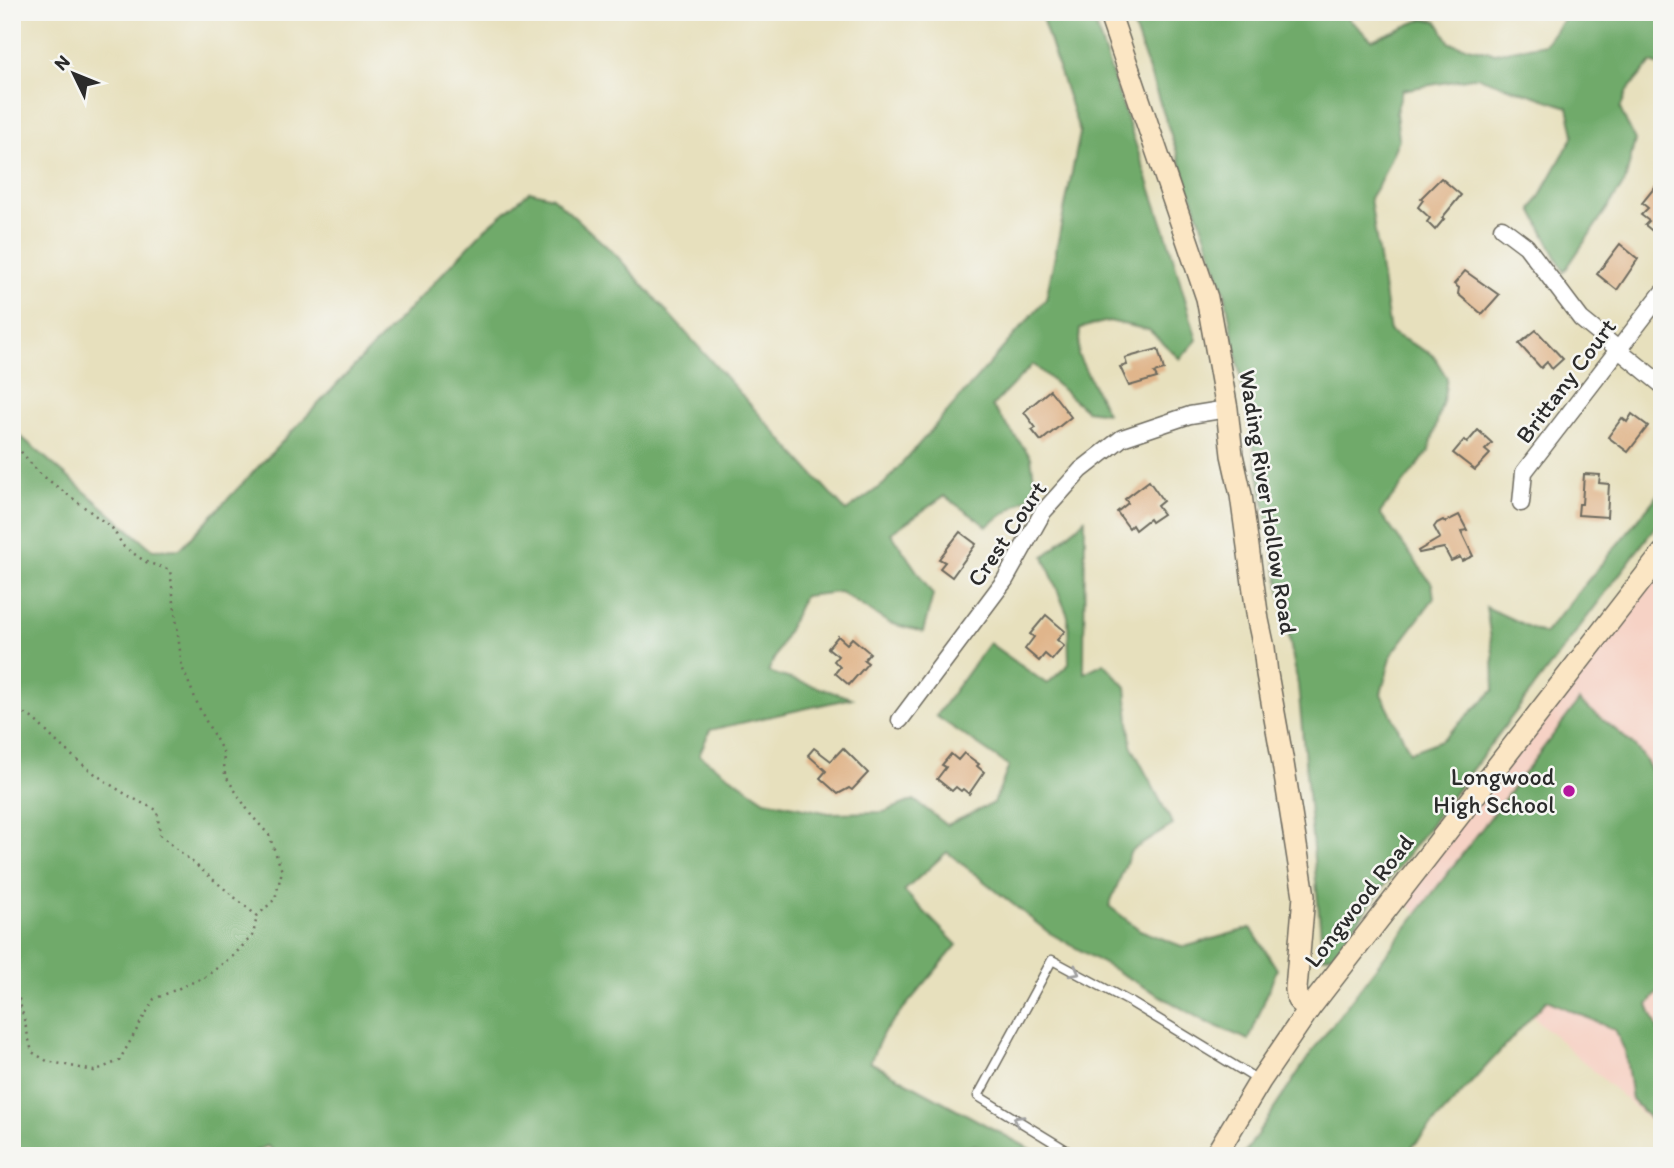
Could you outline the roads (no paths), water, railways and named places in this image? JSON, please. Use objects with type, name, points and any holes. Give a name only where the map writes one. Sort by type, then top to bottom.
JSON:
[{"type":"street","name":"Wading River Hollow Road","points":[[1109,12],[1207,298],[1227,409],[1258,620],[1304,896],[1296,989],[1289,1004],[1279,1055]]},
{"type":"street","points":[[1502,228],[1526,246],[1581,318],[1662,386]]},
{"type":"street","name":"Brittany Court","points":[[1521,503],[1524,472],[1662,293]]},
{"type":"street","name":"Crest Court","points":[[900,720],[1005,580],[1043,512],[1082,470],[1122,438],[1190,415],[1227,409]]},
{"type":"street","name":"Longwood Road","points":[[1215,1156],[1309,1009],[1662,554]]},
{"type":"street","points":[[1296,989],[1298,1000],[1309,1009]]},
{"type":"lane","points":[[1634,589],[1662,568]]},
{"type":"lane","points":[[1076,1156],[978,1096],[1052,960],[1132,1003],[1261,1081]]},
{"type":"place","name":"Longwood High School","points":[[1569,791]]}]
